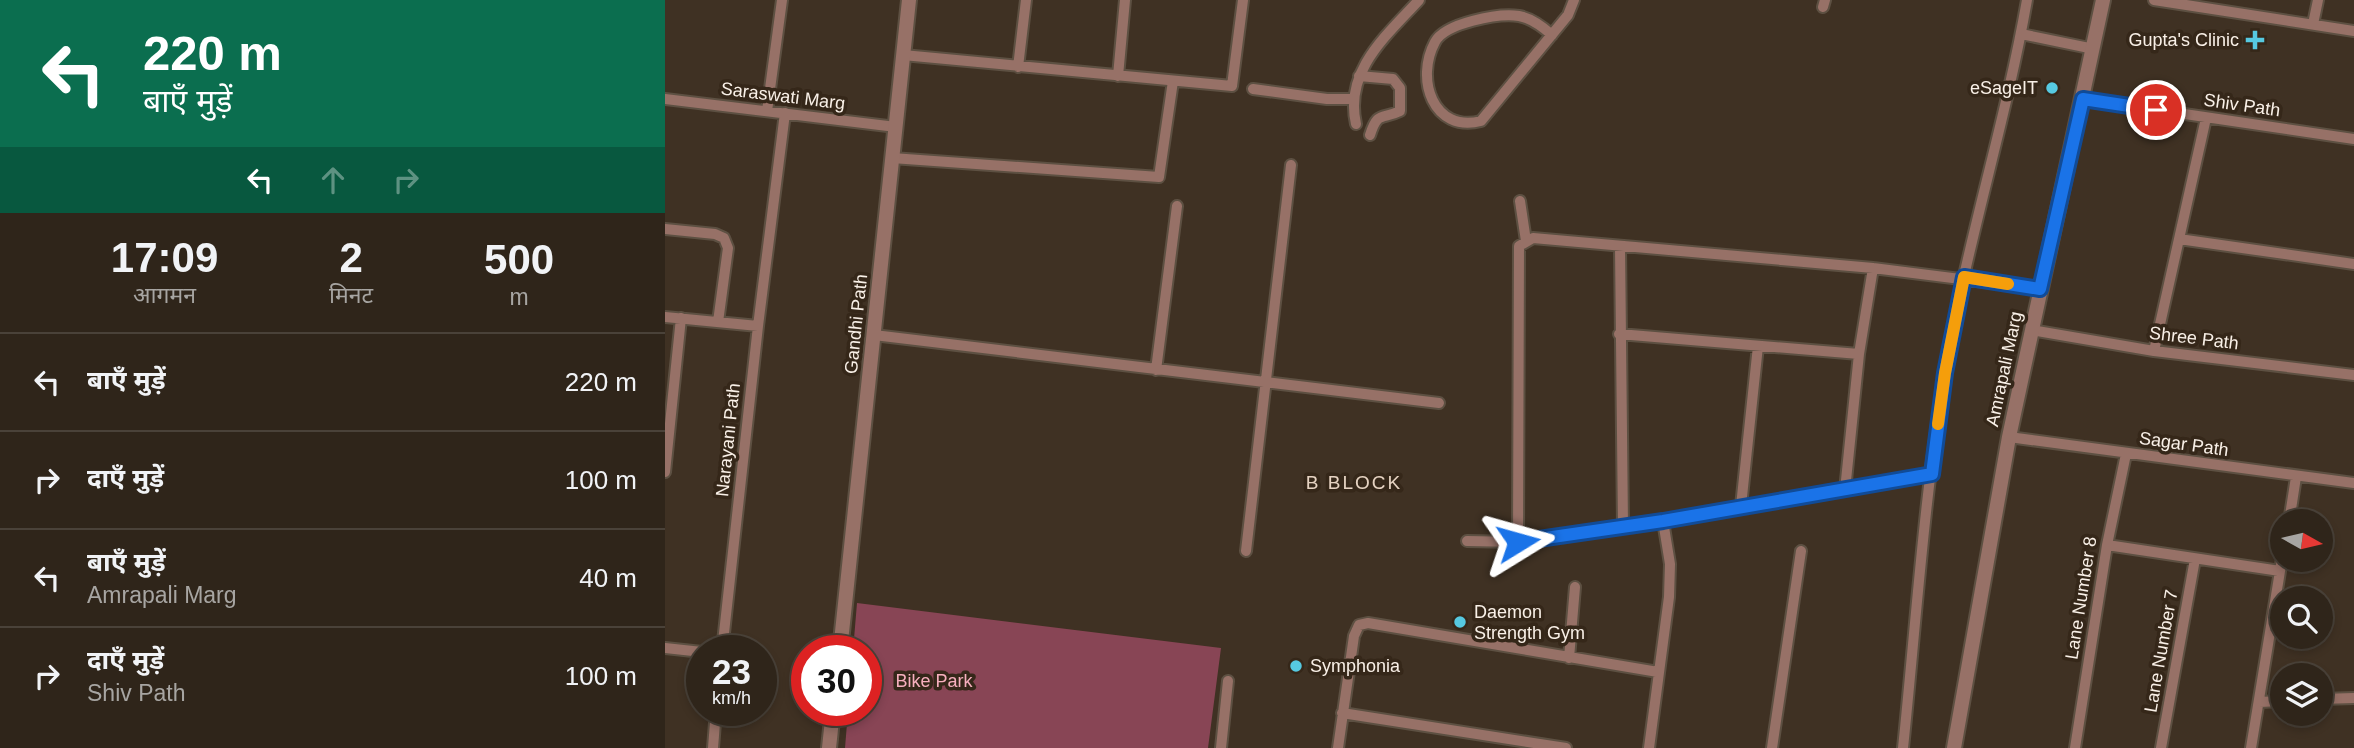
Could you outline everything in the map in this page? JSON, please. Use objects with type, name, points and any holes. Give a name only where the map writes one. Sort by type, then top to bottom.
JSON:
[{"type":"street","points":[[767,111],[782,1],[768,0]]},
{"type":"street","name":"Gandhi Path","points":[[842,635],[909,0]]},
{"type":"street","points":[[1018,67],[1026,0]]},
{"type":"street","points":[[1118,76],[1125,0]]},
{"type":"street","points":[[902,55],[1233,86],[1243,0]]},
{"type":"street","points":[[1356,124],[1353,99],[1359,75],[1376,46],[1419,0]]},
{"type":"street","points":[[1552,35],[1521,16],[1481,19],[1442,33],[1434,43],[1429,60],[1428,82],[1434,107],[1448,118],[1464,125],[1481,121],[1552,35],[1568,15],[1574,0]]},
{"type":"street","points":[[1903,748],[1945,373],[1964,277],[1996,154],[2027,0]]},
{"type":"street","name":"Amrapali Marg","points":[[1954,748],[2009,437],[2103,0]]},
{"type":"street","points":[[2154,0],[2230,6],[2354,31]]},
{"type":"street","points":[[2313,24],[2318,0]]},
{"type":"street","points":[[2021,34],[2094,49]]},
{"type":"street","points":[[1359,75],[1393,79],[1400,88],[1400,111],[1384,114],[1374,120],[1370,135]]},
{"type":"street","points":[[893,158],[1159,177],[1173,80]]},
{"type":"street","points":[[1253,89],[1327,99],[1353,99]]},
{"type":"street","name":"Saraswati Marg","points":[[665,99],[896,127]]},
{"type":"street","name":"Shiv Path","points":[[2083,99],[2354,139]]},
{"type":"street","name":"Narayani Path","points":[[724,635],[785,113]]},
{"type":"street","points":[[2154,351],[2206,118]]},
{"type":"street","points":[[1246,551],[1291,165]]},
{"type":"street","points":[[1520,201],[1526,241]]},
{"type":"street","points":[[1156,370],[1177,206]]},
{"type":"street","points":[[665,229],[715,234],[724,238],[728,248],[718,322]]},
{"type":"street","points":[[1518,542],[1520,246],[1526,241],[1533,238],[1873,268],[1964,277],[2040,289]]},
{"type":"street","points":[[2179,239],[2354,264]]},
{"type":"street","points":[[1620,246],[1623,527]]},
{"type":"street","points":[[1845,490],[1859,354],[1873,268]]},
{"type":"street","points":[[665,317],[758,326]]},
{"type":"street","points":[[665,472],[681,318]]},
{"type":"street","name":"Shree Path","points":[[2031,330],[2154,351],[2354,374]]},
{"type":"street","points":[[1619,334],[1859,354]]},
{"type":"street","points":[[874,335],[1439,403]]},
{"type":"street","points":[[1741,506],[1758,345]]},
{"type":"street","name":"Sagar Path","points":[[2009,437],[2354,484]]},
{"type":"street","name":"Lane Number 8","points":[[2075,748],[2107,545],[2126,454]]},
{"type":"street","points":[[1467,541],[1518,542],[1623,527],[1932,474]]},
{"type":"street","points":[[2290,509],[2296,477]]},
{"type":"street","points":[[1649,748],[1669,597],[1670,564],[1663,521]]},
{"type":"street","points":[[2107,545],[2195,559],[2270,564]]},
{"type":"street","points":[[1772,748],[1801,551]]},
{"type":"street","name":"Lane Number 7","points":[[2161,748],[2195,559]]},
{"type":"street","points":[[2251,748],[2280,572]]},
{"type":"street","points":[[1569,658],[1575,587]]},
{"type":"street","points":[[1338,748],[1354,636],[1359,625],[1368,623],[1658,672]]},
{"type":"street","points":[[665,648],[686,650]]},
{"type":"street","points":[[1221,748],[1228,681]]},
{"type":"street","points":[[2333,699],[2354,698]]},
{"type":"street","points":[[2259,702],[2270,702]]},
{"type":"street","points":[[1342,713],[1566,748]]},
{"type":"street","points":[[713,748],[715,726]]},
{"type":"street","points":[[829,748],[831,726]]},
{"type":"green space","name":"Bike Park","points":[[857,603],[1221,648],[1208,748],[845,748],[847,726],[882,726],[882,635],[854,635]]},
{"type":"slow traffic","points":[[1938,424],[1964,277],[2008,284]]},
{"type":"place","name":"Gupta's Clinic","points":[[2255,40]]},
{"type":"place","name":"eSageIT","points":[[2052,88]]},
{"type":"place","name":"Daemon Strength Gym","points":[[1460,622]]},
{"type":"place","name":"Symphonia","points":[[1296,666]]},
{"type":"district","name":"B BLOCK","points":[[1354,482]]},
{"type":"route","points":[[1518,542],[1663,521],[1932,474],[1945,373],[1964,277],[2040,289],[2083,99],[2156,110]]}]
